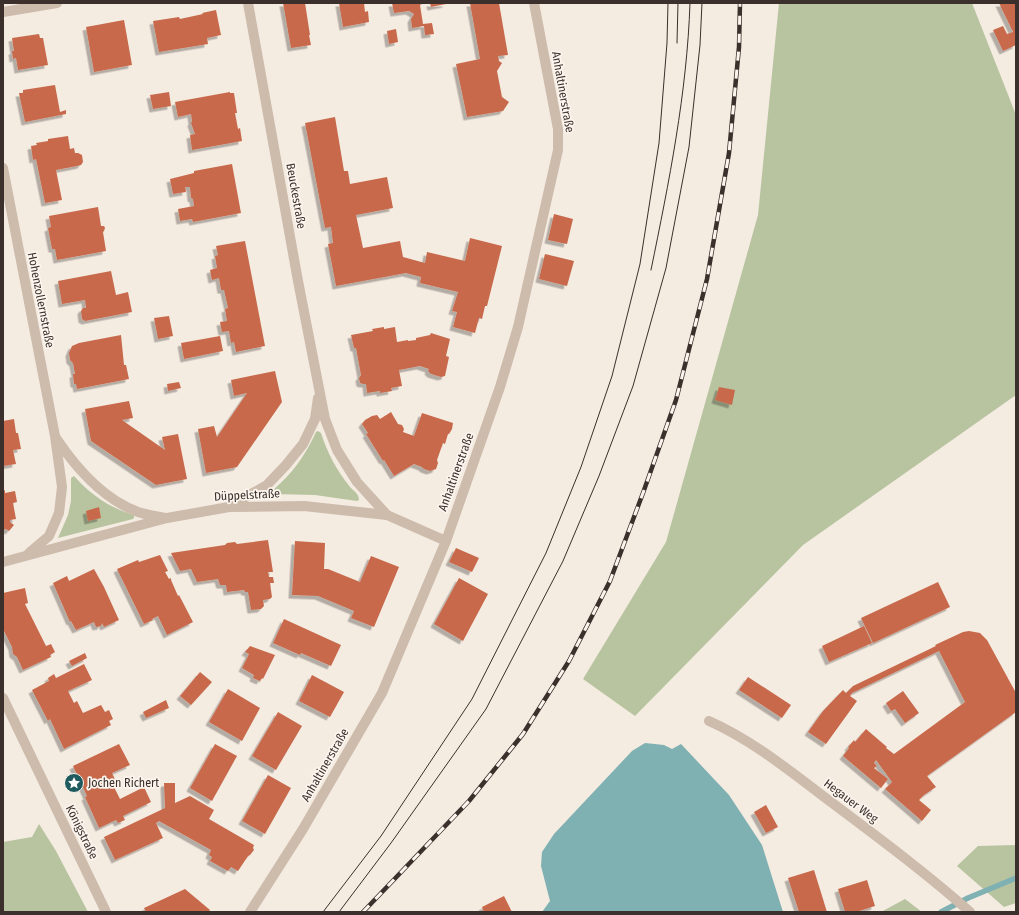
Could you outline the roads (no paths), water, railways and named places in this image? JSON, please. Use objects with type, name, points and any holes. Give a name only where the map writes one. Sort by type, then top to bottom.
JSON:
[{"type":"street","points":[[3,12],[57,3]]},
{"type":"street","name":"Beuckestraße","points":[[248,3],[325,419],[337,450],[357,482],[387,516]]},
{"type":"street","name":"Anhaltinerstraße","points":[[250,912],[304,829],[382,693],[446,541],[500,387],[518,327],[558,150],[558,129],[534,3]]},
{"type":"street","name":"Hohenzollernstraße","points":[[3,168],[54,436],[62,487],[59,513],[49,536],[26,556]]},
{"type":"street","name":"Beuckestraße","points":[[229,507],[267,485],[303,444],[315,419],[319,392]]},
{"type":"street","name":"Hohenzollernstraße","points":[[54,436],[69,458],[90,480],[111,498],[138,511],[167,518]]},
{"type":"street","name":"Düppelstraße","points":[[3,562],[167,518],[229,507],[304,506],[387,516],[446,541]]},
{"type":"street","name":"Königstraße","points":[[3,698],[106,912]]},
{"type":"street","name":"Hegauer Weg","points":[[709,721],[730,730],[778,762],[942,887],[970,912]]},
{"type":"water","points":[[645,743],[664,745],[672,749],[681,744],[729,795],[762,845],[783,912],[542,912],[550,901],[541,866],[542,852],[554,834],[632,751]]},
{"type":"waterway","points":[[941,912],[968,898],[1016,878]]},
{"type":"tram line","points":[[323,912],[381,836],[472,699],[546,553],[581,467],[612,376],[640,264],[659,143],[667,43],[668,3]]},
{"type":"tram line","points":[[677,43],[678,3]]},
{"type":"tram line","points":[[651,270],[681,104],[690,3]]},
{"type":"tram line","points":[[339,912],[391,843],[486,709],[563,561],[599,476],[633,386],[666,268],[689,147],[700,45],[702,3]]},
{"type":"railway","points":[[363,912],[469,801],[523,734],[569,661],[610,581],[676,400],[707,279],[729,153],[739,47],[740,3]]},
{"type":"place","name":"Jochen Richert","points":[[74,783]]}]
